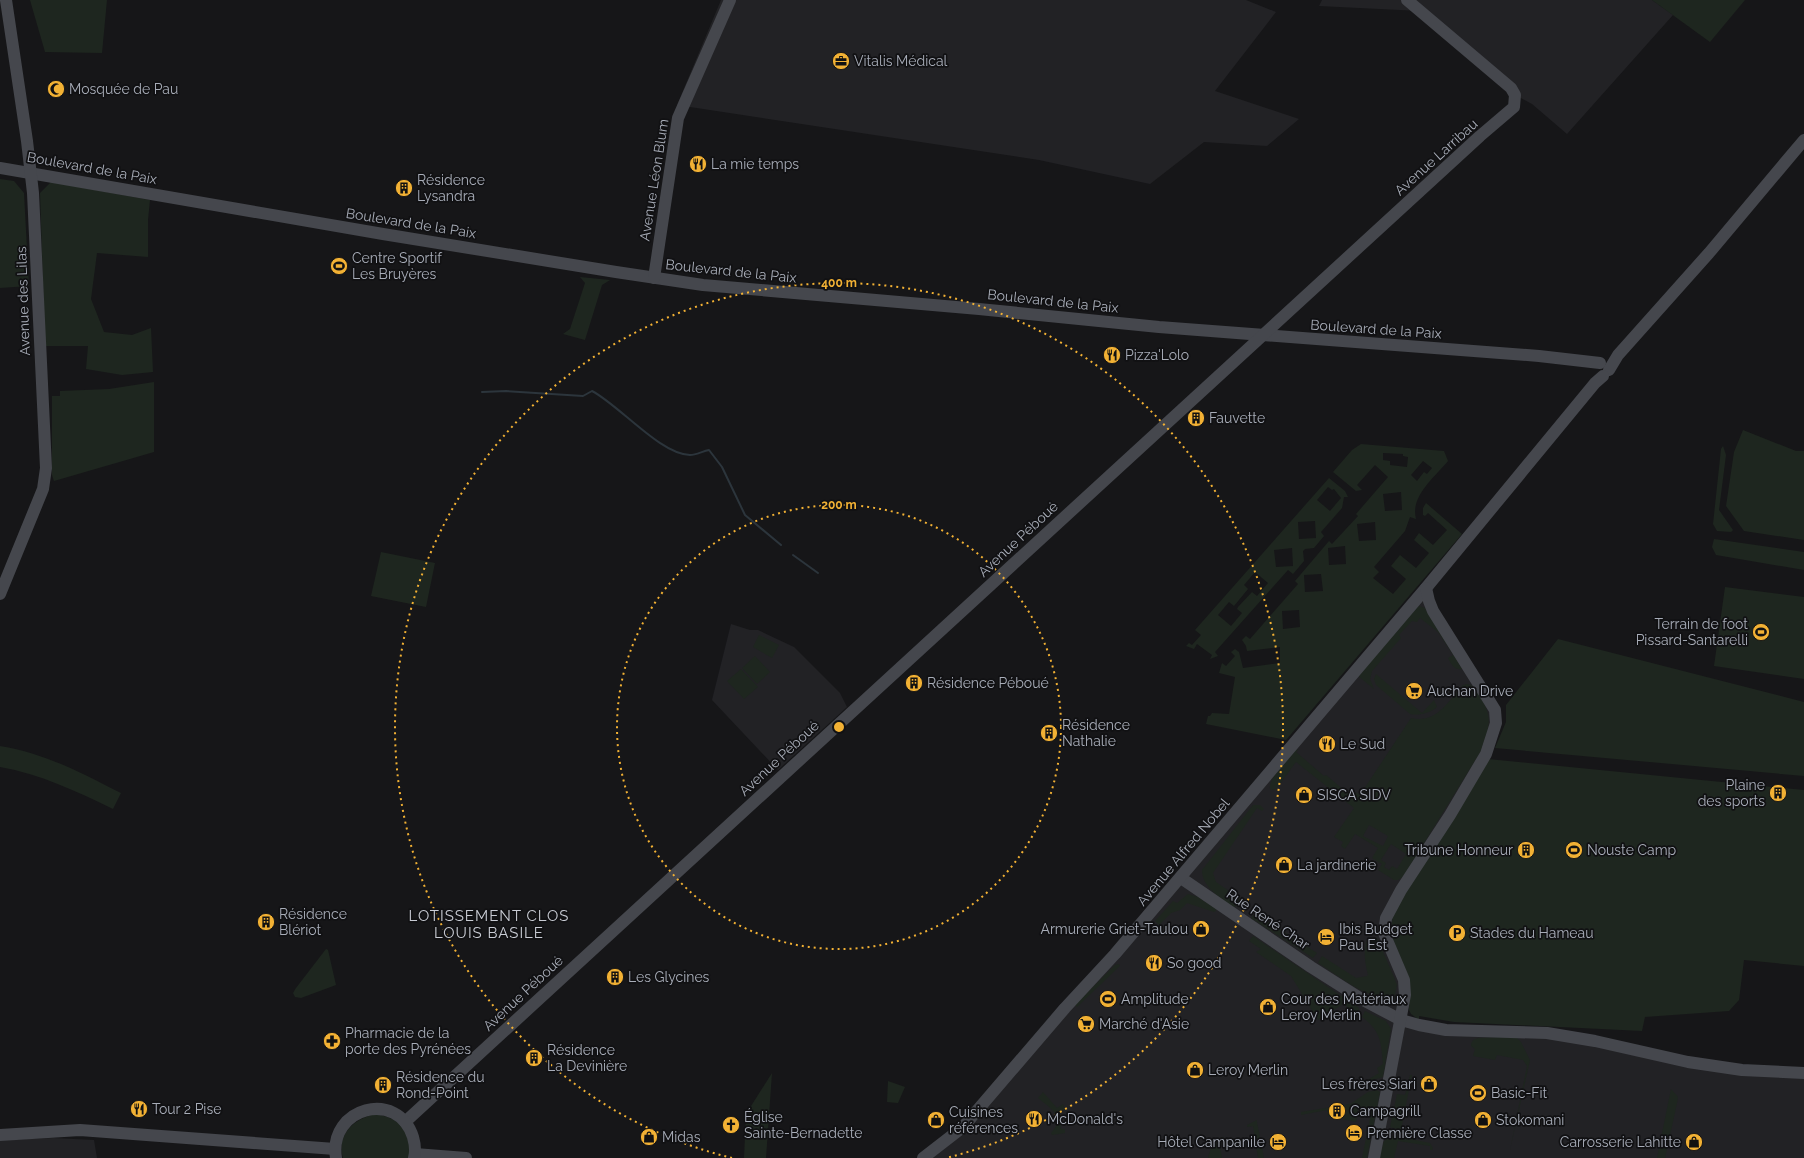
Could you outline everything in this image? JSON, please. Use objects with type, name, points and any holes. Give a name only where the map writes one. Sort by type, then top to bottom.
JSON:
[{"type":"street","name":"Avenue des Lilas","points":[[0,594],[43,489],[46,468],[33,193],[27,141],[6,0]]},
{"type":"street","name":"Avenue Léon Blum","points":[[654,278],[678,118],[730,0]]},
{"type":"street","name":"Avenue Larribau","points":[[1262,335],[1480,136],[1514,107],[1515,95],[1511,88],[1407,0]]},
{"type":"street","name":"Avenue Alfred Nobel","points":[[939,1158],[958,1132],[1065,1008],[1115,954],[1181,878],[1426,588],[1604,368],[1709,253],[1804,140]]},
{"type":"street","points":[[5,169],[19,161],[27,141]]},
{"type":"street","name":"Boulevard de la Paix","points":[[5,169],[383,234],[703,285],[1262,335],[1539,356],[1584,362],[1604,368]]},
{"type":"street","points":[[33,193],[49,176]]},
{"type":"street","points":[[656,264],[666,273],[697,278],[703,285]]},
{"type":"street","name":"Avenue Péboué","points":[[405,1122],[1262,335]]},
{"type":"street","points":[[1374,1158],[1405,1002],[1405,986],[1402,974],[1384,933],[1384,924],[1401,890],[1450,815],[1486,754],[1496,723],[1495,710],[1434,611],[1429,601],[1426,588]]},
{"type":"street","name":"Rue René Char","points":[[1181,878],[1311,967],[1363,1000],[1401,1020],[1419,1026],[1446,1030],[1547,1032],[1688,1062],[1742,1070],[1804,1073]]},
{"type":"street","points":[[0,1135],[80,1130],[336,1154],[336,1139],[340,1129],[347,1120],[368,1109],[382,1109],[394,1114],[405,1122],[411,1131],[415,1142],[414,1156],[466,1158]]},
{"type":"street","name":"Avenue Alfred Nobel","points":[[923,1158],[958,1132]]},
{"type":"shaded area","points":[[30,0],[107,0],[102,53],[45,52]]},
{"type":"shaded area","points":[[721,0],[1246,0],[1276,12],[1215,91],[1299,119],[1267,146],[1204,142],[1150,184],[1039,160],[677,105]]},
{"type":"shaded area","points":[[1322,0],[1652,0],[1673,15],[1567,134],[1532,104],[1515,95],[1420,11],[1319,6]]},
{"type":"shaded area","points":[[1652,0],[1745,0],[1710,42]]},
{"type":"shaded area","points":[[0,179],[14,181],[24,193],[29,286],[0,288]]},
{"type":"shaded area","points":[[51,182],[150,200],[148,220],[148,257],[97,253],[91,299],[104,332],[132,335],[151,328],[153,372],[122,375],[86,369],[88,346],[45,346],[40,193]]},
{"type":"shaded area","points":[[580,277],[610,280],[602,285],[585,340],[563,334],[570,329],[585,283]]},
{"type":"shaded area","points":[[154,382],[154,452],[54,481],[52,475],[52,396],[60,396],[60,391],[109,389]]},
{"type":"shaded area","points":[[1743,430],[1796,451],[1804,451],[1804,540],[1744,531],[1726,506],[1734,452]]},
{"type":"shaded area","points":[[1361,444],[1444,451],[1448,461],[1425,487],[1420,495],[1415,511],[1416,519],[1410,517],[1405,531],[1374,567],[1379,572],[1373,578],[1393,594],[1406,579],[1391,566],[1400,555],[1416,568],[1429,553],[1414,540],[1419,533],[1433,545],[1447,530],[1428,513],[1425,516],[1423,515],[1423,508],[1426,503],[1462,534],[1286,740],[1206,724],[1208,716],[1212,713],[1229,714],[1235,677],[1219,673],[1222,663],[1226,666],[1235,656],[1231,652],[1235,649],[1239,652],[1243,668],[1280,663],[1280,647],[1247,651],[1242,640],[1246,636],[1250,639],[1298,584],[1295,581],[1329,541],[1332,544],[1358,516],[1356,514],[1388,477],[1375,465],[1357,485],[1362,490],[1356,491],[1333,472],[1352,450]],"holes":[[[1383,453],[1403,454],[1403,456],[1408,457],[1407,467],[1390,465],[1390,461],[1383,460]],[[1423,461],[1432,468],[1427,474],[1424,472],[1417,481],[1411,475]],[[1401,492],[1402,510],[1385,511],[1383,494]],[[1375,522],[1376,540],[1359,541],[1357,524]],[[1345,546],[1346,564],[1329,565],[1328,548]],[[1321,574],[1323,591],[1305,592],[1304,575]],[[1299,610],[1300,627],[1283,629],[1282,611]]]},
{"type":"shaded area","points":[[1723,446],[1726,455],[1719,510],[1733,530],[1731,532],[1717,531],[1713,524],[1721,449]]},
{"type":"shaded area","points":[[1329,478],[1345,491],[1348,497],[1344,497],[1342,508],[1321,532],[1324,536],[1314,548],[1305,549],[1303,551],[1304,561],[1293,574],[1288,570],[1215,652],[1218,656],[1210,659],[1212,655],[1197,644],[1194,649],[1186,646],[1189,643],[1192,645],[1201,635],[1195,630]],"holes":[[[1328,487],[1332,490],[1334,489],[1341,498],[1330,511],[1317,500]],[[1315,521],[1316,538],[1299,539],[1298,522]],[[1292,548],[1293,566],[1276,567],[1274,550]],[[1255,572],[1268,583],[1257,596],[1252,592],[1238,607],[1237,609],[1242,613],[1231,626],[1218,615],[1229,602],[1234,606],[1248,589],[1244,585]]]},
{"type":"shaded area","points":[[1714,539],[1804,552],[1804,570],[1716,555],[1712,547]]},
{"type":"shaded area","points":[[381,552],[435,563],[426,607],[371,596]]},
{"type":"shaded area","name":"Terrain de foot Pissard-Santarelli","points":[[1725,587],[1804,597],[1804,679],[1714,666]]},
{"type":"shaded area","points":[[1426,588],[1496,715],[1402,974],[1401,1020],[1547,1033],[1688,1062],[1804,1073],[1804,1158],[923,1158],[958,1132]]},
{"type":"shaded area","points":[[1419,606],[1425,608],[1462,669],[1457,669],[1452,665],[1448,658],[1453,655],[1438,632],[1420,618],[1417,622],[1412,621],[1399,635],[1401,638],[1372,671],[1370,679],[1374,689],[1358,676]]},
{"type":"shaded area","points":[[731,624],[750,630],[758,630],[794,647],[840,693],[847,707],[778,770],[712,700]]},
{"type":"shaded area","points":[[759,635],[779,645],[772,658],[753,647]]},
{"type":"shaded area","points":[[1558,639],[1804,702],[1804,776],[1495,748],[1506,722],[1506,705]]},
{"type":"shaded area","points":[[755,656],[770,672],[757,684],[742,668]]},
{"type":"shaded area","points":[[741,669],[758,687],[744,699],[727,681]]},
{"type":"shaded area","points":[[1376,674],[1422,713],[1434,700],[1437,707],[1424,714],[1410,714],[1376,685],[1374,679]]},
{"type":"shaded area","points":[[1463,685],[1472,685],[1475,688],[1489,717],[1488,729],[1481,751],[1403,877],[1398,880],[1394,880],[1378,870],[1382,864],[1372,858],[1378,848],[1355,834],[1345,849],[1341,846],[1343,842],[1334,837],[1354,808],[1296,762],[1277,788],[1273,790],[1270,789],[1272,779],[1296,749],[1298,750],[1296,752],[1324,776],[1326,775],[1351,796],[1355,792],[1360,795],[1411,718],[1428,718],[1434,715],[1447,704]],"holes":[[[1369,825],[1388,836],[1383,846],[1363,836]],[[1391,844],[1406,854],[1397,869],[1392,866],[1389,870],[1384,867],[1386,863],[1381,860]]]},
{"type":"shaded area","points":[[0,746],[17,749],[48,759],[77,771],[121,793],[113,809],[44,779],[0,767]]},
{"type":"shaded area","points":[[1488,759],[1804,790],[1804,966],[1744,960],[1739,1000],[1729,1011],[1645,1017],[1642,1031],[1454,1022],[1419,1016],[1419,1020],[1411,1014],[1409,1010],[1409,978],[1390,933],[1394,909]]},
{"type":"shaded area","points":[[1253,805],[1260,805],[1264,809],[1262,811],[1257,808],[1213,873],[1216,882],[1245,902],[1234,907],[1208,887],[1202,870]]},
{"type":"shaded area","points":[[1188,894],[1198,897],[1216,909],[1216,911],[1214,912],[1187,903],[1180,910],[1171,913],[1159,925],[1155,921],[1173,901],[1177,903]]},
{"type":"shaded area","points":[[1255,913],[1317,953],[1313,958],[1251,918]]},
{"type":"shaded area","points":[[1253,936],[1359,1008],[1358,1012],[1356,1013],[1343,1004],[1318,1020],[1291,976],[1256,952],[1261,949],[1249,941]]},
{"type":"shaded area","points":[[1377,938],[1397,985],[1394,998],[1373,995],[1363,991],[1318,963],[1322,956],[1356,978],[1367,976],[1365,948],[1367,939]]},
{"type":"shaded area","points":[[326,949],[328,950],[336,985],[301,998],[295,997],[293,993],[296,988]]},
{"type":"shaded area","points":[[1119,964],[1120,966],[1077,1007],[1075,1005],[1115,965]]},
{"type":"shaded area","points":[[1365,1011],[1386,1021],[1391,1029],[1383,1077],[1373,1080],[1352,1091],[1349,1089],[1348,1085],[1351,1090],[1379,1073],[1377,1068],[1383,1064],[1382,1049],[1379,1038],[1373,1027],[1362,1017]]},
{"type":"shaded area","points":[[1515,1036],[1521,1042],[1530,1060],[1510,1150],[1527,1066],[1523,1060],[1497,1055],[1495,1060],[1473,1056],[1475,1049],[1471,1046],[1473,1040],[1478,1038]]},
{"type":"shaded area","points":[[772,1073],[766,1158],[744,1158],[746,1114]]},
{"type":"shaded area","points":[[1410,1075],[1412,1075],[1401,1130],[1390,1127],[1397,1094],[1405,1095]]},
{"type":"shaded area","points":[[888,1081],[905,1087],[898,1103],[887,1102]]},
{"type":"shaded area","points":[[1671,1089],[1678,1097],[1677,1103],[1665,1158],[1657,1158]]},
{"type":"shaded area","points":[[1377,1090],[1380,1092],[1367,1158],[1362,1158],[1371,1113],[1358,1110],[1356,1122],[1328,1116],[1327,1110],[1301,1115],[1301,1112],[1350,1104],[1368,1092]]},
{"type":"shaded area","points":[[1043,1092],[1057,1108],[1063,1104],[1065,1110],[1059,1111],[1061,1129],[1065,1129],[1065,1133],[1052,1135],[1051,1133],[1058,1122],[1052,1110],[1038,1098]]},
{"type":"shaded area","points":[[376,1114],[391,1118],[404,1127],[410,1139],[410,1158],[343,1158],[342,1142],[349,1128],[361,1119]]},
{"type":"shaded area","points":[[1257,1120],[1264,1158],[1258,1158],[1253,1126],[1247,1127],[1247,1125]]},
{"type":"shaded area","points":[[1391,1136],[1430,1143],[1433,1148],[1430,1150],[1430,1146],[1398,1141],[1394,1158],[1379,1158],[1384,1141]]},
{"type":"shaded area","points":[[1223,1137],[1225,1139],[1219,1141],[1222,1158],[1208,1158],[1213,1145],[1217,1140]]},
{"type":"shaded area","points":[[54,1138],[94,1140],[97,1158],[0,1158],[0,1140]]},
{"type":"waterway","points":[[482,392],[506,391],[583,396],[592,391],[666,447],[679,453],[690,455],[709,450],[722,467],[745,515],[781,545]]},
{"type":"waterway","points":[[793,555],[818,573]]},
{"type":"place","name":"Vitalis Médical","points":[[841,61]]},
{"type":"place","name":"Mosquée de Pau","points":[[56,89]]},
{"type":"place","name":"La mie temps","points":[[698,164]]},
{"type":"place","name":"Résidence Lysandra","points":[[404,188]]},
{"type":"place","name":"Centre Sportif Les Bruyères","points":[[339,266]]},
{"type":"place","name":"Pizza'Lolo","points":[[1112,355]]},
{"type":"place","name":"Fauvette","points":[[1196,418]]},
{"type":"place","name":"Terrain de foot Pissard-Santarelli","points":[[1761,632]]},
{"type":"place","name":"Résidence Péboué","points":[[914,683]]},
{"type":"place","name":"Auchan Drive","points":[[1414,691]]},
{"type":"place","name":"Résidence Nathalie","points":[[1049,733]]},
{"type":"place","name":"Le Sud","points":[[1327,744]]},
{"type":"place","name":"Plaine des sports","points":[[1778,793]]},
{"type":"place","name":"SISCA SIDV","points":[[1304,795]]},
{"type":"place","name":"Tribune Honneur","points":[[1526,850]]},
{"type":"place","name":"Nouste Camp","points":[[1574,850]]},
{"type":"place","name":"La jardinerie","points":[[1284,865]]},
{"type":"place","name":"Résidence Blériot","points":[[266,922]]},
{"type":"place","name":"Armurerie Griet-Taulou","points":[[1201,929]]},
{"type":"place","name":"Stades du Hameau","points":[[1457,933]]},
{"type":"place","name":"Ibis Budget Pau Est","points":[[1326,937]]},
{"type":"place","name":"So good","points":[[1154,963]]},
{"type":"place","name":"Les Glycines","points":[[615,977]]},
{"type":"place","name":"Amplitude","points":[[1108,999]]},
{"type":"place","name":"Cour des Matériaux Leroy Merlin","points":[[1268,1007]]},
{"type":"place","name":"Marché d'Asie","points":[[1086,1024]]},
{"type":"place","name":"Pharmacie de la porte des Pyrénées","points":[[332,1041]]},
{"type":"place","name":"Résidence La Devinière","points":[[534,1058]]},
{"type":"place","name":"Leroy Merlin","points":[[1195,1070]]},
{"type":"place","name":"Les frères Siari","points":[[1429,1084]]},
{"type":"place","name":"Résidence du Rond-Point","points":[[383,1085]]},
{"type":"place","name":"Basic-Fit","points":[[1478,1093]]},
{"type":"place","name":"Tour 2 Pise","points":[[139,1109]]},
{"type":"place","name":"Campagrill","points":[[1337,1111]]},
{"type":"place","name":"McDonald's","points":[[1034,1119]]},
{"type":"place","name":"Cuisines références","points":[[936,1120]]},
{"type":"place","name":"Stokomani","points":[[1483,1120]]},
{"type":"place","name":"Église Sainte-Bernadette","points":[[731,1125]]},
{"type":"place","name":"Première Classe","points":[[1354,1133]]},
{"type":"place","name":"Midas","points":[[649,1137]]},
{"type":"place","name":"Hôtel Campanile","points":[[1278,1142]]},
{"type":"place","name":"Carrosserie Lahitte","points":[[1694,1142]]},
{"type":"district","name":"LOTISSEMENT CLOS LOUIS BASILE","points":[[489,924]]}]
